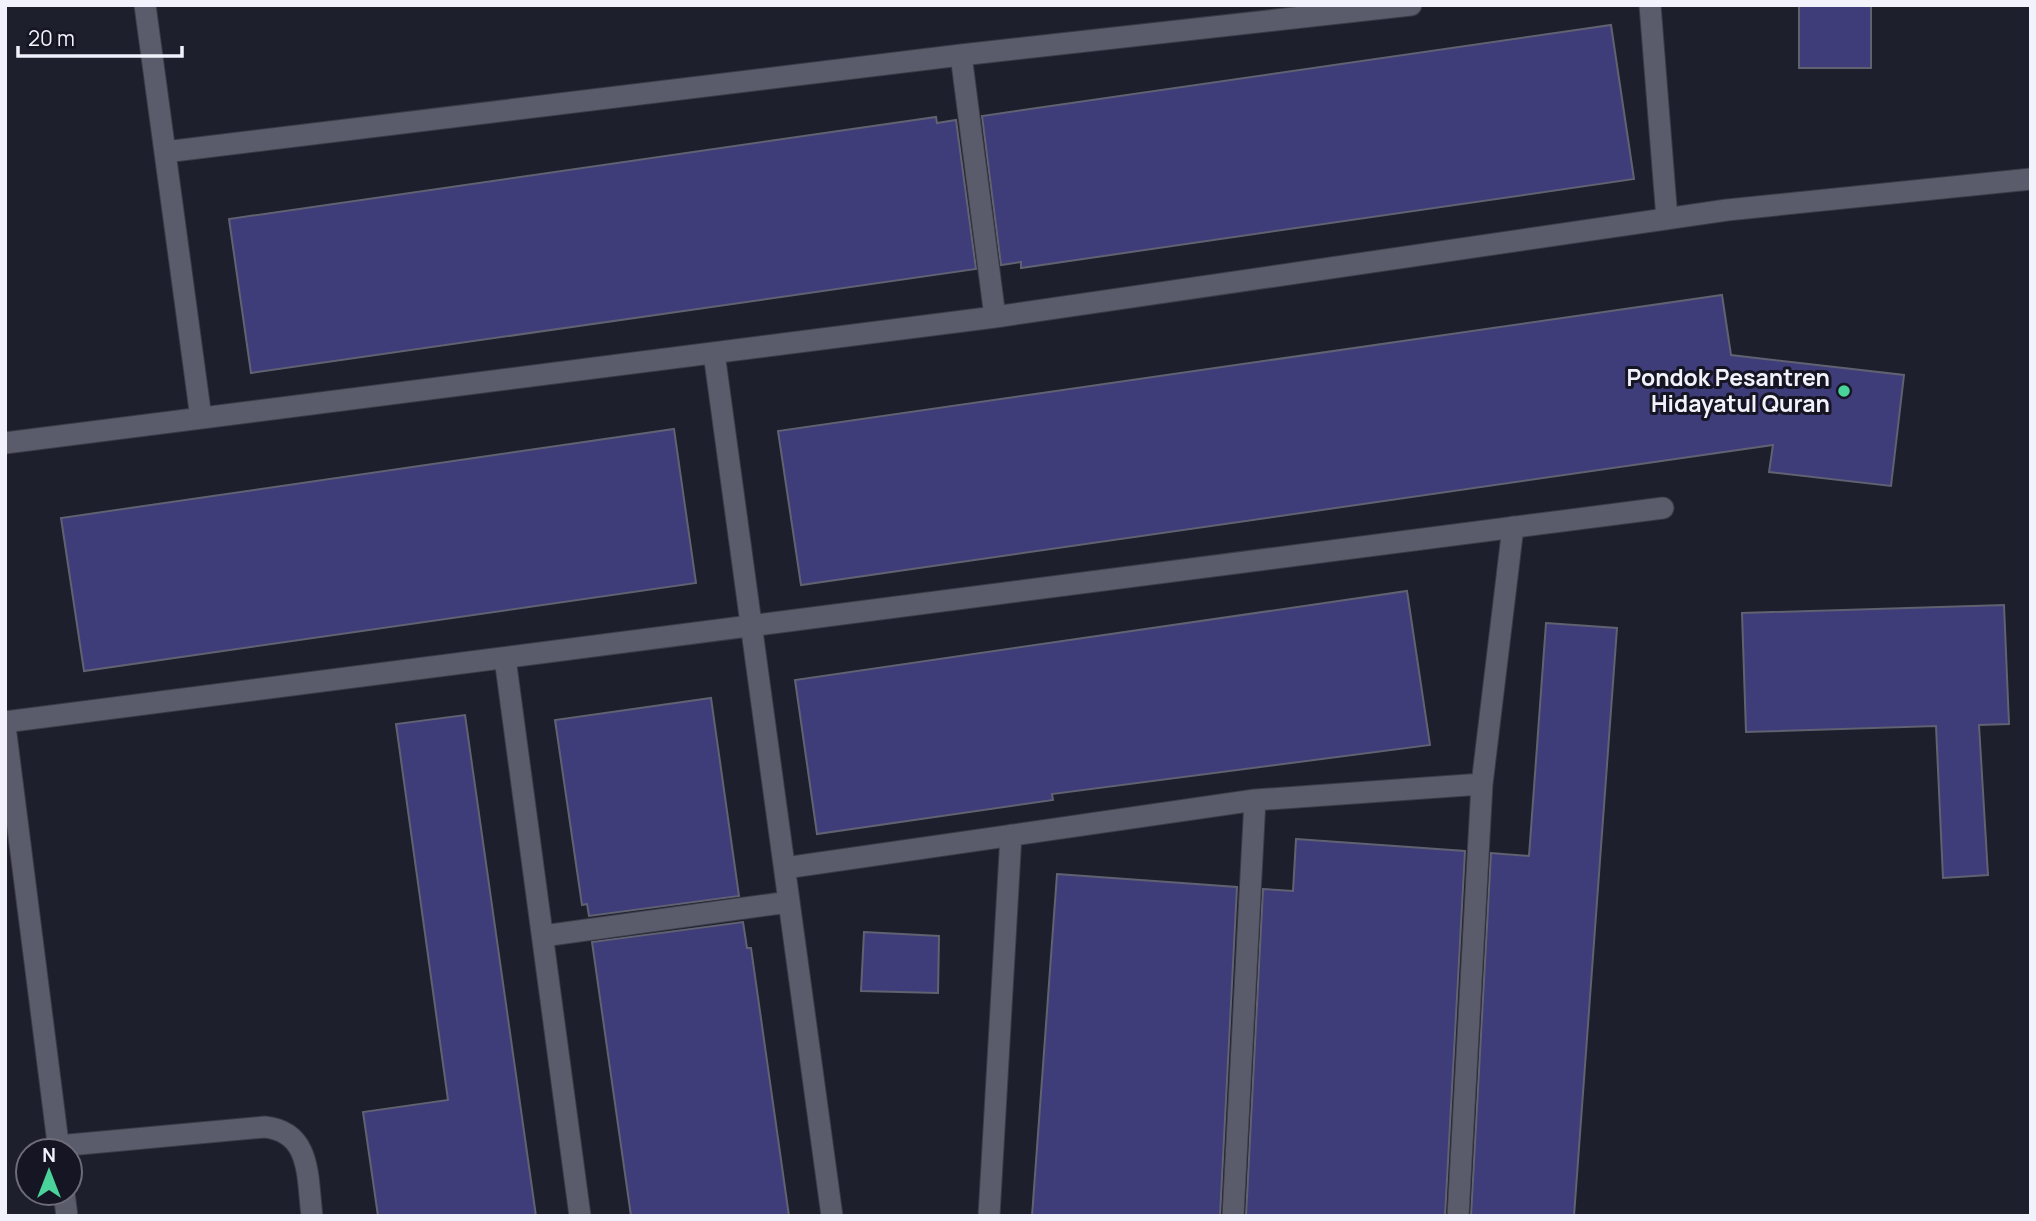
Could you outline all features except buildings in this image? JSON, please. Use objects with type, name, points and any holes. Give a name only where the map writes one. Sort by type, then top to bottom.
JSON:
[{"type":"street","points":[[145,5],[201,418]]},
{"type":"street","points":[[165,152],[961,55],[1411,5]]},
{"type":"street","points":[[1650,5],[1668,219]]},
{"type":"street","points":[[961,55],[995,317]]},
{"type":"street","points":[[5,443],[995,317],[1727,210],[2031,179]]},
{"type":"street","points":[[714,353],[832,1216]]},
{"type":"street","points":[[57,1137],[5,724],[1663,508]]},
{"type":"street","points":[[1458,1216],[1482,784],[1513,527]]},
{"type":"street","points":[[505,658],[580,1216]]},
{"type":"street","points":[[785,868],[1255,800],[1482,784]]},
{"type":"street","points":[[1233,1216],[1255,800]]},
{"type":"street","points":[[989,1216],[1011,835]]},
{"type":"street","points":[[543,936],[789,902]]},
{"type":"street","points":[[84,1146],[265,1127],[283,1129],[295,1138],[304,1159],[312,1216]]},
{"type":"place","name":"Pondok Pesantren Hidayatul Quran","points":[[1844,391]]}]
